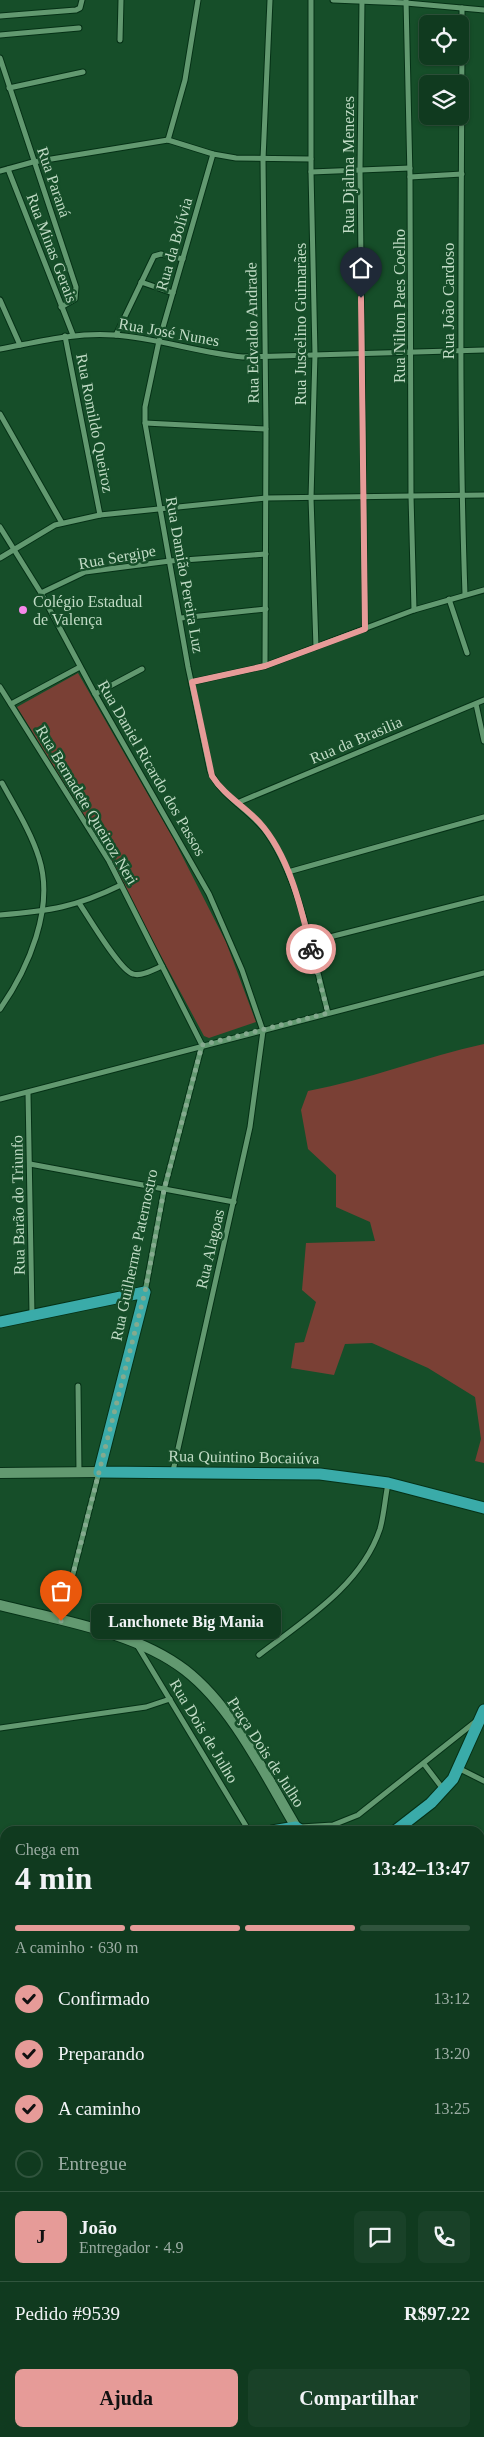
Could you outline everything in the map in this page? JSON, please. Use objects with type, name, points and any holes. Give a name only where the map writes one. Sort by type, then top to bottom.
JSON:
[{"type":"main road","points":[[0,1322],[32,1317],[145,1292]]},
{"type":"main road","name":"Rua Guilherme Paternostro","points":[[99,1472],[145,1292]]},
{"type":"main road","name":"Rua Quintino Bocaiúva","points":[[99,1472],[173,1471],[320,1474],[388,1483],[484,1508]]},
{"type":"main road","points":[[401,1826],[444,1790],[460,1769],[483,1714]]},
{"type":"street","points":[[0,16],[76,10],[80,8],[82,0]]},
{"type":"street","points":[[120,40],[121,0]]},
{"type":"street","points":[[168,140],[185,80],[198,0]]},
{"type":"street","name":"Rua Edvaldo Andrade","points":[[265,666],[266,429],[263,159],[270,0]]},
{"type":"street","name":"Rua Juscelino Guimarães","points":[[311,0],[311,172],[315,354],[311,498],[316,647]]},
{"type":"street","points":[[333,0],[406,1],[484,10]]},
{"type":"street","points":[[448,7],[449,0]]},
{"type":"street","name":"Rua Djalma Menezes","points":[[362,1],[360,170],[365,629]]},
{"type":"street","name":"Rua Nilton Paes Coelho","points":[[406,1],[410,168],[411,496],[414,610]]},
{"type":"street","name":"Rua João Cardoso","points":[[462,8],[460,352],[461,496],[465,594]]},
{"type":"street","points":[[0,35],[79,28]]},
{"type":"street","name":"Rua Paraná","points":[[0,58],[77,294],[74,301],[61,307]]},
{"type":"street","points":[[10,88],[83,72]]},
{"type":"street","points":[[0,171],[33,162],[168,140],[213,154],[263,159],[311,159]]},
{"type":"street","name":"Rua da Bolívia","points":[[159,341],[213,154]]},
{"type":"street","points":[[311,172],[410,168]]},
{"type":"street","name":"Rua Minas Gerais","points":[[8,169],[73,335]]},
{"type":"street","points":[[410,177],[462,174]]},
{"type":"street","points":[[116,335],[155,255],[167,255],[183,259]]},
{"type":"street","points":[[141,282],[173,293]]},
{"type":"street","points":[[0,300],[20,345]]},
{"type":"street","name":"Rua José Nunes","points":[[0,349],[73,335],[116,335],[159,341],[228,355],[264,357],[484,350]]},
{"type":"street","name":"Rua Romildo Queiroz","points":[[66,336],[100,515]]},
{"type":"street","name":"Rua Damião Pereira Luz","points":[[159,341],[145,407],[145,423],[210,772],[219,785],[259,822],[288,872],[310,942],[328,1013]]},
{"type":"street","points":[[0,414],[62,522]]},
{"type":"street","points":[[145,423],[266,429]]},
{"type":"street","points":[[0,558],[45,530],[62,522],[100,515],[266,498],[484,495]]},
{"type":"street","name":"Rua Daniel Ricardo dos Passos","points":[[0,527],[41,593],[80,667],[208,894],[242,970],[263,1031]]},
{"type":"street","name":"Rua Sergipe","points":[[41,593],[85,572],[170,561],[266,554]]},
{"type":"street","points":[[192,682],[265,666],[414,610],[484,590]]},
{"type":"street","points":[[449,599],[467,653]]},
{"type":"street","points":[[181,618],[266,608]]},
{"type":"street","points":[[11,704],[80,667]]},
{"type":"street","points":[[95,694],[142,669]]},
{"type":"street","name":"Rua Bernadete Queiroz Neri","points":[[0,687],[109,861],[202,1045]]},
{"type":"street","name":"Rua da Brasilia","points":[[237,803],[484,700]]},
{"type":"street","points":[[476,704],[484,741]]},
{"type":"street","points":[[0,1009],[11,993],[34,945],[43,912],[40,860],[29,833],[2,783]]},
{"type":"street","points":[[288,872],[484,817]]},
{"type":"street","points":[[0,915],[43,912],[79,903],[121,885]]},
{"type":"street","points":[[310,942],[484,898]]},
{"type":"street","points":[[79,903],[115,956],[130,973],[138,975],[162,966]]},
{"type":"street","points":[[0,1099],[484,972]]},
{"type":"street","name":"Rua Alagoas","points":[[173,1471],[250,1127],[263,1031]]},
{"type":"street","name":"Rua Guilherme Paternostro","points":[[145,1292],[164,1190],[202,1045]]},
{"type":"street","name":"Rua Barão do Triunfo","points":[[28,1092],[32,1317]]},
{"type":"street","points":[[30,1164],[234,1202]]},
{"type":"street","points":[[78,1386],[79,1473]]},
{"type":"street","points":[[61,1621],[99,1472]]},
{"type":"street","name":"Rua Quintino Bocaiúva","points":[[0,1473],[99,1472]]},
{"type":"street","points":[[259,1655],[324,1604],[359,1568],[380,1529],[388,1483]]},
{"type":"street","name":"Praça Dois de Julho","points":[[0,1605],[137,1644],[186,1670],[215,1700],[242,1738],[297,1826]]},
{"type":"street","name":"Rua Dois de Julho","points":[[137,1644],[246,1826]]},
{"type":"street","points":[[0,1728],[146,1707],[170,1699]]},
{"type":"street","points":[[324,1826],[353,1818],[389,1793],[483,1714]]},
{"type":"street","points":[[424,1764],[444,1790]]},
{"type":"street","points":[[460,1769],[484,1781]]},
{"type":"shaded area","points":[[78,673],[174,840],[226,942],[256,1022],[209,1038],[204,1036],[96,835],[17,707]]},
{"type":"shaded area","points":[[484,1044],[484,1463],[475,1461],[481,1439],[475,1397],[428,1368],[372,1343],[345,1344],[334,1375],[291,1368],[295,1343],[304,1342],[316,1302],[302,1290],[306,1243],[375,1241],[370,1222],[336,1207],[336,1175],[308,1149],[301,1110],[308,1091],[352,1081]]},
{"type":"way so far","points":[[61,1621],[145,1292],[164,1190],[202,1045],[328,1013],[311,949]]},
{"type":"place","name":"Colégio Estadual de Valença","points":[[23,610]]},
{"type":"place","name":"Lanchonete Big Mania","points":[[61,1621]]},
{"type":"route","points":[[311,949],[294,889],[275,846],[259,822],[219,785],[210,772],[192,682],[249,671],[365,629],[361,298]]}]
